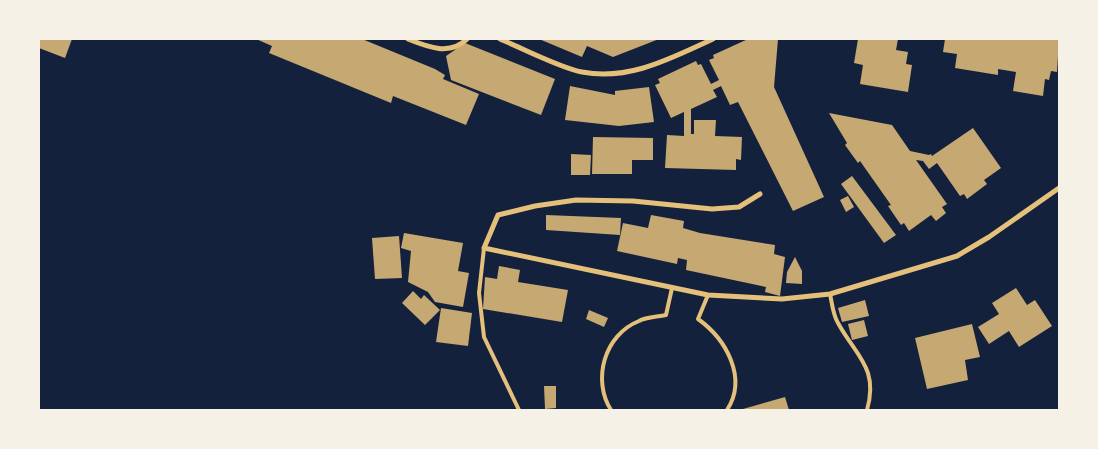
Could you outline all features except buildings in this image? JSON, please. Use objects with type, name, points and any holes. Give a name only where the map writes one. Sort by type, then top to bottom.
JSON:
[{"type":"street","points":[[408,39],[431,48],[451,48],[467,39]]},
{"type":"street","points":[[500,39],[581,72],[617,74],[644,70],[713,39]]},
{"type":"street","points":[[760,194],[739,207],[712,209],[633,201],[576,200],[535,206],[498,215],[484,248],[708,295],[782,299],[830,294],[957,256],[989,237],[1059,188]]},
{"type":"lane","points":[[484,248],[479,293],[484,337],[519,410]]},
{"type":"lane","points":[[611,410],[603,398],[601,377],[608,352],[619,333],[639,320],[666,315],[672,288]]},
{"type":"lane","points":[[830,294],[836,322],[870,373],[870,401],[867,410]]},
{"type":"lane","points":[[708,295],[698,319],[726,347],[733,363],[736,382],[727,410]]}]
